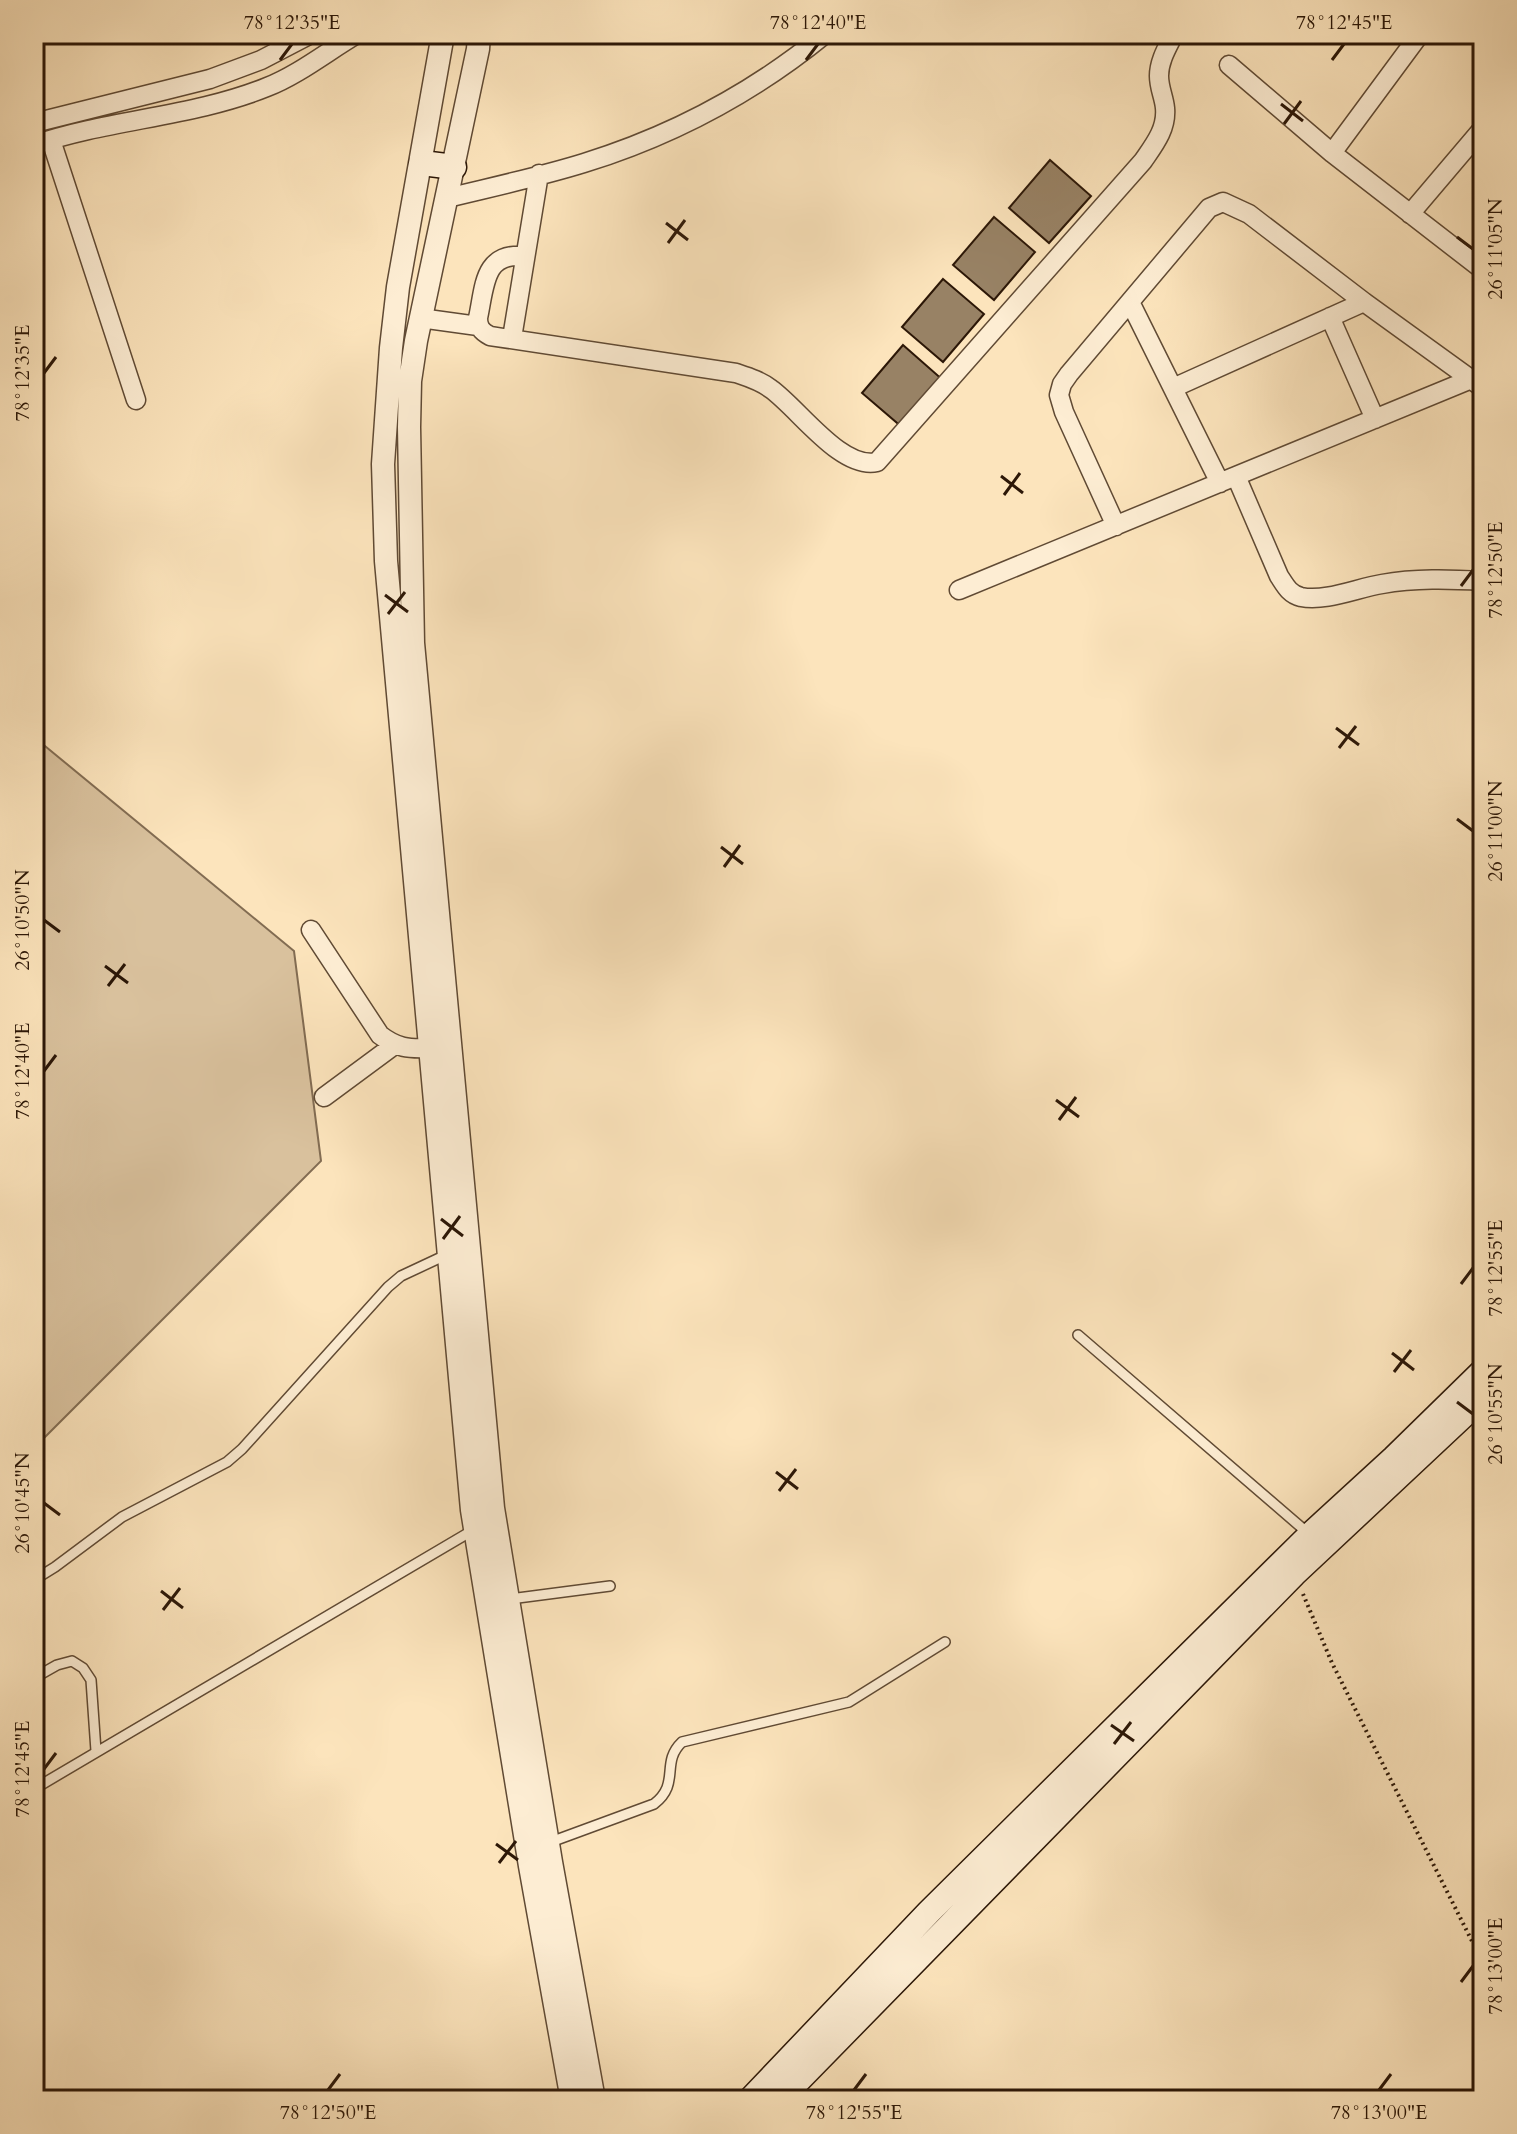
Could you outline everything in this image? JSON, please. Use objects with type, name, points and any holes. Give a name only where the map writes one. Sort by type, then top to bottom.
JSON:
[{"type":"main road","points":[[422,163],[454,167]]},
{"type":"main road","points":[[750,2100],[929,1912],[1310,1535],[1483,1371]]},
{"type":"main road","points":[[779,2100],[1294,1574],[1483,1397]]},
{"type":"street","points":[[34,123],[210,79],[261,60],[311,34]]},
{"type":"street","points":[[136,400],[42,143],[122,122],[227,101],[270,86],[357,34]]},
{"type":"street","points":[[443,34],[398,287],[391,348],[383,464],[386,561],[475,1529],[497,1600],[548,1843],[594,2100]]},
{"type":"street","points":[[479,34],[454,167],[420,318],[410,381],[413,643],[493,1508],[497,1600],[530,1866],[572,2100]]},
{"type":"street","points":[[447,198],[582,164],[633,146],[724,105],[798,56],[825,34]]},
{"type":"street","points":[[420,318],[478,326],[490,336],[736,373],[771,388],[844,454],[866,464],[877,462],[1157,141],[1164,125],[1165,109],[1159,85],[1161,62],[1174,34]]},
{"type":"street","points":[[1332,153],[1412,37]]},
{"type":"street","points":[[1229,65],[1332,153],[1483,270]]},
{"type":"street","points":[[1410,214],[1483,128]]},
{"type":"street","points":[[512,338],[539,174]]},
{"type":"street","points":[[1116,526],[1064,412],[1059,395],[1062,384],[1096,339],[1209,208],[1223,202],[1238,206],[1476,384]]},
{"type":"street","points":[[478,326],[488,274],[493,264],[501,257],[525,256]]},
{"type":"street","points":[[1130,302],[1173,388],[1228,479],[1289,591],[1315,597],[1384,583],[1440,579],[1483,581]]},
{"type":"street","points":[[1173,388],[1364,302]]},
{"type":"street","points":[[1330,317],[1375,419]]},
{"type":"street","points":[[959,590],[1375,419],[1476,384]]},
{"type":"street","points":[[311,930],[371,1024],[393,1046],[429,1048]]},
{"type":"street","points":[[324,1097],[393,1046]]},
{"type":"lane","points":[[34,1580],[122,1517],[227,1462],[388,1287],[401,1276],[448,1254]]},
{"type":"lane","points":[[1078,1335],[1310,1535]]},
{"type":"lane","points":[[34,1789],[475,1529]]},
{"type":"lane","points":[[497,1600],[610,1586]]},
{"type":"lane","points":[[548,1843],[654,1804],[664,1796],[674,1749],[682,1742],[849,1702],[945,1642]]},
{"type":"lane","points":[[34,1678],[57,1665],[72,1661],[83,1668],[91,1680],[96,1751]]},
{"type":"path","points":[[1294,1574],[1332,1663],[1483,1963]]},
{"type":"shaded area","points":[[34,737],[294,951],[321,1161],[34,1448]]},
{"type":"building","points":[[1050,160],[1091,196],[1049,243],[1009,208]]},
{"type":"building","points":[[994,217],[1035,252],[994,300],[953,265]]},
{"type":"building","points":[[943,279],[984,314],[943,362],[902,327]]},
{"type":"building","points":[[903,345],[944,381],[903,428],[862,393]]}]
